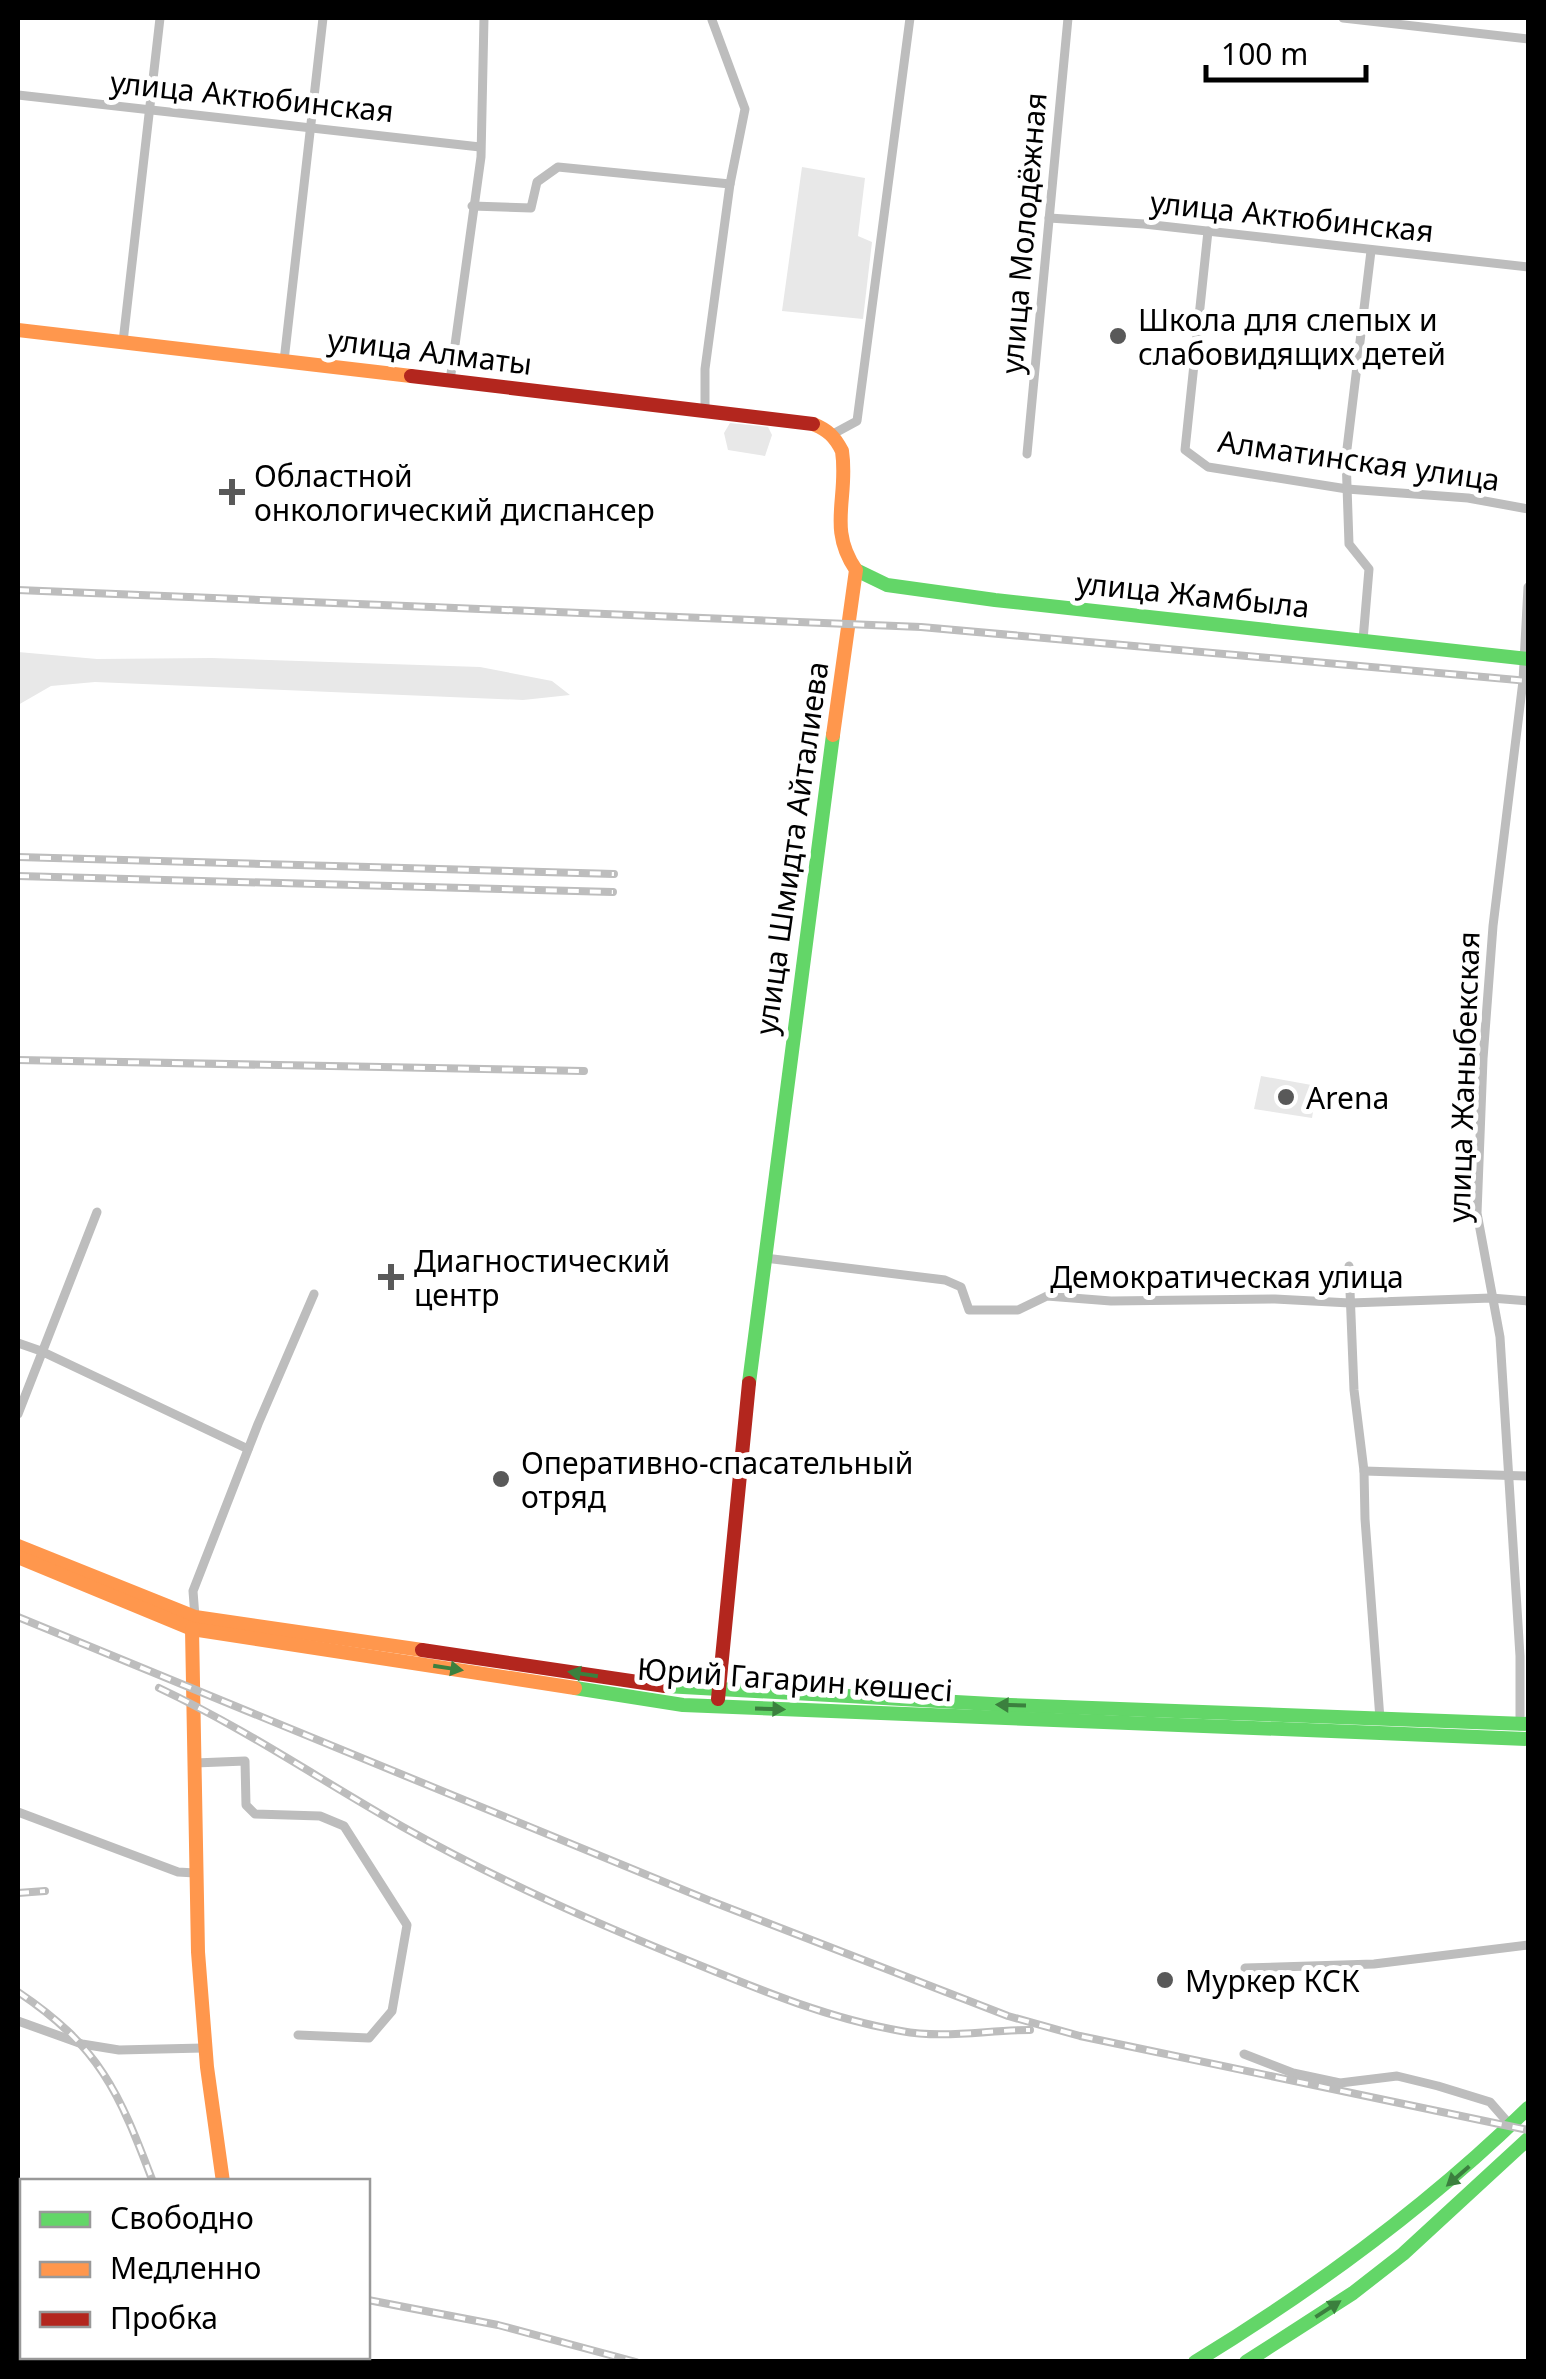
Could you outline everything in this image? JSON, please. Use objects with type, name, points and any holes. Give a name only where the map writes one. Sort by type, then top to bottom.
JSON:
[{"type":"main road","name":"улица Алматы","points":[[18,330],[810,424],[833,434]]},
{"type":"main road","name":"улица Шмидта Айталиева","points":[[718,1699],[765,1258],[856,570],[841,543],[844,460],[833,434]]},
{"type":"main road","name":"улица Жамбыла","points":[[856,570],[887,585],[1526,658]]},
{"type":"main road","name":"Юрий Гагарин көшесі","points":[[18,1546],[193,1623]]},
{"type":"main road","name":"Юрий Гагарин көшесі","points":[[18,1557],[193,1623],[683,1705],[718,1699],[1380,1720],[1524,1731]]},
{"type":"main road","points":[[193,1623],[197,1689],[195,1873],[203,2048],[223,2179]]},
{"type":"main road","name":"Юрий Гагарин көшесі","points":[[718,1699],[1524,1731]]},
{"type":"main road","points":[[1195,2362],[1346,2267],[1444,2188],[1528,2108]]},
{"type":"main road","points":[[1246,2362],[1353,2293],[1403,2254],[1528,2140]]},
{"type":"street","points":[[124,342],[160,18]]},
{"type":"street","points":[[284,361],[323,18]]},
{"type":"street","points":[[450,381],[480,148],[484,18]]},
{"type":"street","points":[[833,434],[857,422],[910,18]]},
{"type":"street","name":"улица Молодёжная","points":[[1027,454],[1068,18]]},
{"type":"street","points":[[1343,18],[1528,39]]},
{"type":"street","points":[[706,411],[704,369],[730,184],[745,109],[712,20]]},
{"type":"street","name":"улица Актюбинская","points":[[18,95],[480,148]]},
{"type":"street","points":[[472,206],[531,208],[536,182],[558,167],[730,184]]},
{"type":"street","name":"улица Актюбинская","points":[[1050,218],[1208,231],[1528,267]]},
{"type":"street","name":"Алматинская улица","points":[[1208,231],[1185,450],[1208,467],[1347,489],[1468,498],[1528,509]]},
{"type":"street","points":[[1363,640],[1368,569],[1349,544],[1347,489],[1348,439],[1370,251]]},
{"type":"street","name":"улица Жаныбекская","points":[[1524,1731],[1500,1336],[1476,1213],[1493,926],[1526,658],[1528,587]]},
{"type":"street","points":[[18,1414],[97,1212]]},
{"type":"street","name":"Демократическая улица","points":[[765,1258],[945,1280],[960,1287],[969,1310],[1018,1310],[1047,1296],[1111,1301],[1528,1301]]},
{"type":"street","points":[[1349,1266],[1354,1390],[1364,1472],[1380,1720]]},
{"type":"street","points":[[193,1623],[192,1591],[314,1294]]},
{"type":"street","points":[[18,1343],[248,1449]]},
{"type":"street","points":[[1364,1472],[1528,1476]]},
{"type":"street","points":[[195,1763],[244,1761],[246,1805],[256,1814],[320,1816],[344,1826],[407,1926],[392,2011],[369,2038],[298,2035]]},
{"type":"street","points":[[18,1812],[178,1872],[195,1873]]},
{"type":"street","points":[[1245,1968],[1374,1964],[1528,1945]]},
{"type":"street","points":[[18,2021],[82,2044],[120,2050],[203,2048]]},
{"type":"street","points":[[1244,2054],[1292,2073],[1340,2083],[1397,2076],[1438,2086],[1490,2102],[1511,2126]]},
{"type":"shaded area","points":[[802,167],[865,178],[858,236],[872,242],[863,319],[782,311]]},
{"type":"shaded area","points":[[730,423],[768,427],[772,435],[765,456],[728,450],[724,433]]},
{"type":"shaded area","points":[[18,652],[97,659],[212,658],[480,667],[552,681],[570,695],[523,700],[95,682],[51,686],[18,705]]},
{"type":"shaded area","name":"Arena","points":[[1261,1076],[1317,1086],[1312,1118],[1254,1109]]},
{"type":"railway","points":[[18,590],[921,627],[1528,681]]},
{"type":"railway","points":[[18,857],[614,874]]},
{"type":"railway","points":[[18,876],[613,892]]},
{"type":"railway","points":[[18,1060],[584,1071]]},
{"type":"railway","points":[[18,1617],[708,1900],[1008,2016],[1080,2036],[1528,2130]]},
{"type":"railway","points":[[159,1688],[476,1866],[586,1918],[749,1985],[824,2012],[901,2031],[949,2034],[1030,2030]]},
{"type":"railway","points":[[18,1893],[45,1891]]},
{"type":"railway","points":[[18,1992],[69,2032],[104,2074],[152,2179]]},
{"type":"railway","points":[[370,2300],[498,2325],[636,2362]]},
{"type":"traffic: fast","points":[[856,570],[887,585],[995,600],[1528,659]]},
{"type":"traffic: fast","points":[[749,1383],[833,735]]},
{"type":"traffic: fast","points":[[665,1686],[1010,1705],[1528,1724]]},
{"type":"traffic: fast","points":[[575,1688],[683,1705],[1528,1739]]},
{"type":"traffic: fast","points":[[1195,2362],[1369,2244],[1450,2179],[1528,2108]]},
{"type":"traffic: fast","points":[[1246,2362],[1353,2293],[1403,2254],[1528,2139]]},
{"type":"traffic: slow","points":[[18,330],[411,376]]},
{"type":"traffic: slow","points":[[813,424],[831,434],[842,451],[841,526],[847,555],[856,570],[833,735]]},
{"type":"traffic: slow","points":[[18,1546],[195,1617],[422,1650]]},
{"type":"traffic: slow","points":[[18,1557],[192,1629],[575,1688]]},
{"type":"traffic: slow","points":[[192,1629],[198,1952],[207,2067],[223,2179]]},
{"type":"traffic: jam","points":[[411,376],[813,424]]},
{"type":"traffic: jam","points":[[718,1699],[749,1383]]},
{"type":"traffic: jam","points":[[422,1650],[665,1686]]},
{"type":"place","name":"Школа для слепых и слабовидящих детей","points":[[1118,336]]},
{"type":"place","name":"Областной онкологический диспансер","points":[[232,492]]},
{"type":"place","name":"Arena","points":[[1286,1097]]},
{"type":"place","name":"Диагностический центр","points":[[391,1277]]},
{"type":"place","name":"Оперативно-спасательный отряд","points":[[501,1479]]},
{"type":"place","name":"Муркер КСК","points":[[1165,1980]]}]
